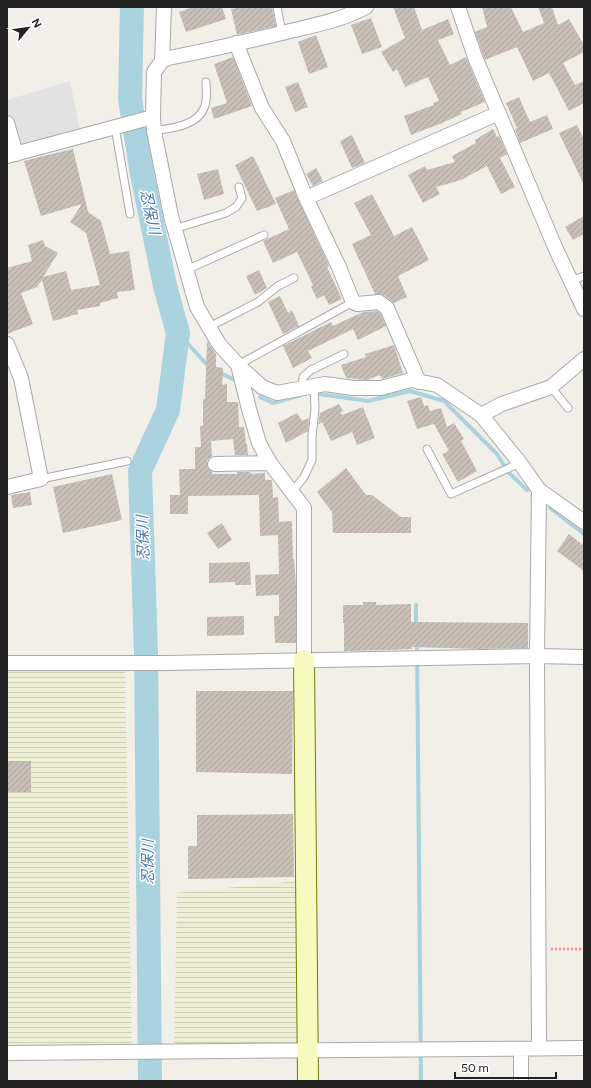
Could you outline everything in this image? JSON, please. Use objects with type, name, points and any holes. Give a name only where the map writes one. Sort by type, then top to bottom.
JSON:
[{"type":"street","points":[[162,61],[164,7]]},
{"type":"street","points":[[366,7],[328,22],[168,58],[162,61],[154,72],[152,117],[154,131],[174,229],[197,306],[219,344],[238,365],[262,387],[277,393],[325,384],[353,388],[381,388],[411,380],[437,385],[481,415],[520,463],[539,490],[584,522]]},
{"type":"street","points":[[458,7],[475,57],[555,247],[584,309]]},
{"type":"street","points":[[236,43],[262,108],[283,141],[306,198],[338,265],[353,302],[357,304],[379,302],[387,308],[419,382]]},
{"type":"street","points":[[306,198],[499,113]]},
{"type":"street","points":[[7,123],[11,155],[152,117]]},
{"type":"street","points":[[7,344],[21,378],[41,479],[7,487]]},
{"type":"street","points":[[481,415],[502,404],[551,387],[584,359]]},
{"type":"street","points":[[238,365],[259,443],[270,462],[304,508],[308,1081]]},
{"type":"street","points":[[215,464],[270,462]]},
{"type":"street","points":[[539,490],[537,656],[539,1048]]},
{"type":"street","points":[[7,663],[167,663],[537,656],[584,657]]},
{"type":"street","points":[[520,1048],[521,1081]]},
{"type":"street","points":[[7,1053],[584,1048]]},
{"type":"lane","points":[[276,7],[282,33]]},
{"type":"lane","points":[[154,131],[186,124],[197,117],[204,108],[206,82]]},
{"type":"lane","points":[[118,126],[130,214]]},
{"type":"lane","points":[[174,229],[226,212],[236,207],[242,198],[239,187]]},
{"type":"lane","points":[[186,270],[264,235]]},
{"type":"lane","points":[[571,281],[584,276]]},
{"type":"lane","points":[[209,327],[258,302],[278,286],[294,278]]},
{"type":"lane","points":[[238,365],[353,302]]},
{"type":"lane","points":[[292,492],[304,477],[312,460],[312,436],[315,409],[303,377],[311,370],[344,354]]},
{"type":"lane","points":[[551,387],[568,408]]},
{"type":"lane","points":[[428,449],[451,494],[520,463]]},
{"type":"lane","points":[[41,479],[127,461]]},
{"type":"path","points":[[549,949],[584,949]]},
{"type":"green space","points":[[125,662],[132,1052],[7,1053],[7,663]]},
{"type":"green space","points":[[306,880],[308,1050],[174,1052],[177,893]]},
{"type":"shaded area","points":[[70,81],[81,136],[16,154],[7,123],[7,100]]},
{"type":"building","points":[[194,7],[222,7],[226,19],[186,32],[179,12]]},
{"type":"building","points":[[241,7],[272,7],[276,26],[237,35],[231,9]]},
{"type":"building","points":[[393,7],[414,7],[422,30],[448,19],[454,34],[438,40],[450,65],[466,57],[485,102],[461,112],[462,114],[442,123],[411,135],[404,116],[434,105],[433,103],[439,101],[428,77],[405,87],[397,69],[393,72],[381,52],[405,38]]},
{"type":"building","points":[[482,7],[511,7],[523,32],[544,23],[538,7],[552,7],[558,25],[569,19],[584,45],[584,52],[563,63],[575,85],[584,81],[584,103],[569,111],[549,73],[533,81],[517,47],[485,60],[475,32],[487,27]]},
{"type":"building","points":[[371,18],[382,47],[362,54],[351,25]]},
{"type":"building","points":[[316,35],[328,67],[309,74],[298,42]]},
{"type":"building","points":[[233,57],[252,106],[214,119],[211,108],[227,103],[214,64]]},
{"type":"building","points":[[298,82],[308,107],[295,112],[285,87]]},
{"type":"building","points":[[519,97],[530,122],[547,115],[553,129],[520,143],[515,129],[517,128],[506,103]]},
{"type":"building","points":[[577,125],[584,140],[584,185],[559,133]]},
{"type":"building","points":[[493,129],[497,137],[499,136],[507,154],[500,158],[515,187],[501,194],[487,166],[461,180],[436,187],[440,194],[423,203],[408,175],[425,166],[427,170],[455,162],[452,156],[476,143],[475,140]]},
{"type":"building","points":[[352,135],[365,163],[352,168],[340,141]]},
{"type":"building","points":[[73,149],[88,212],[101,221],[110,254],[129,251],[135,290],[117,292],[118,298],[100,303],[100,306],[77,310],[78,314],[53,321],[42,280],[37,287],[21,293],[33,324],[7,334],[7,268],[32,261],[28,245],[43,240],[45,246],[58,253],[43,277],[66,271],[71,290],[100,285],[86,233],[70,222],[82,204],[41,216],[24,161]]},
{"type":"building","points":[[253,156],[276,204],[257,211],[235,165]]},
{"type":"building","points":[[316,168],[323,181],[313,186],[306,174]]},
{"type":"building","points":[[218,169],[224,194],[204,200],[197,174]]},
{"type":"building","points":[[294,190],[329,266],[327,267],[342,299],[329,305],[324,295],[317,299],[311,287],[313,285],[297,252],[273,263],[263,241],[289,229],[275,198]]},
{"type":"building","points":[[372,194],[394,236],[412,227],[429,260],[398,276],[407,297],[394,303],[384,295],[375,294],[352,244],[371,235],[354,203]]},
{"type":"building","points":[[584,216],[584,234],[573,240],[565,227]]},
{"type":"building","points":[[259,270],[267,288],[255,295],[246,276]]},
{"type":"building","points":[[280,296],[288,313],[292,310],[299,326],[283,334],[268,302]]},
{"type":"building","points":[[377,311],[380,313],[386,326],[358,340],[353,329],[308,351],[312,358],[293,368],[283,346],[331,322],[333,326],[363,312]]},
{"type":"building","points":[[207,341],[216,354],[216,367],[223,368],[222,385],[227,384],[227,402],[238,402],[239,427],[244,427],[248,455],[235,455],[233,439],[211,441],[212,456],[207,460],[208,468],[212,474],[237,474],[237,472],[250,472],[251,474],[265,473],[265,480],[272,480],[273,498],[278,497],[279,522],[292,521],[293,559],[296,584],[296,643],[275,643],[274,616],[279,616],[279,595],[256,596],[255,575],[279,574],[278,535],[260,536],[259,495],[188,496],[188,514],[170,514],[170,495],[180,495],[179,469],[195,469],[195,447],[201,447],[200,426],[203,426],[203,399],[205,399]]},
{"type":"building","points":[[394,345],[403,373],[382,379],[380,375],[367,380],[346,378],[341,365],[366,357],[365,354]]},
{"type":"building","points":[[421,397],[424,406],[428,405],[430,411],[441,408],[447,427],[454,423],[464,439],[461,441],[477,471],[458,482],[442,454],[449,451],[434,424],[417,429],[407,401]]},
{"type":"building","points":[[339,404],[343,411],[340,412],[342,415],[363,407],[375,438],[357,445],[352,432],[331,441],[322,422],[318,425],[320,413]]},
{"type":"building","points":[[297,413],[302,421],[309,418],[308,431],[286,443],[278,423]]},
{"type":"building","points":[[346,468],[366,495],[372,495],[401,517],[411,517],[411,533],[333,533],[332,512],[317,492]]},
{"type":"building","points":[[112,474],[122,520],[63,533],[53,487]]},
{"type":"building","points":[[30,492],[32,505],[13,508],[11,495]]},
{"type":"building","points":[[222,523],[232,540],[218,549],[207,533]]},
{"type":"building","points":[[569,534],[584,546],[584,571],[557,551]]},
{"type":"building","points":[[250,562],[251,585],[235,585],[235,582],[209,583],[209,563]]},
{"type":"building","points":[[363,602],[376,602],[376,605],[411,604],[411,622],[528,623],[528,648],[478,649],[412,647],[412,649],[344,651],[343,605],[363,605]]},
{"type":"building","points":[[244,616],[244,635],[207,636],[207,617]]},
{"type":"building","points":[[196,691],[293,691],[292,774],[196,772]]},
{"type":"building","points":[[7,761],[31,761],[31,792],[7,792]]},
{"type":"building","points":[[293,814],[294,877],[188,879],[188,846],[197,846],[197,815]]},
{"type":"waterway","name":"忍保川","points":[[132,7],[130,99],[142,174],[165,286],[178,333],[168,410],[140,471],[146,652],[150,1081]]},
{"type":"waterway","points":[[178,333],[210,368]]},
{"type":"waterway","points":[[218,372],[239,382]]},
{"type":"waterway","points":[[313,393],[368,401],[410,391],[444,401],[497,454],[508,472],[527,490]]},
{"type":"waterway","points":[[260,397],[273,403],[301,395]]},
{"type":"waterway","points":[[550,508],[584,534]]},
{"type":"waterway","points":[[416,605],[416,627]]},
{"type":"waterway","points":[[417,642],[421,1081]]}]
